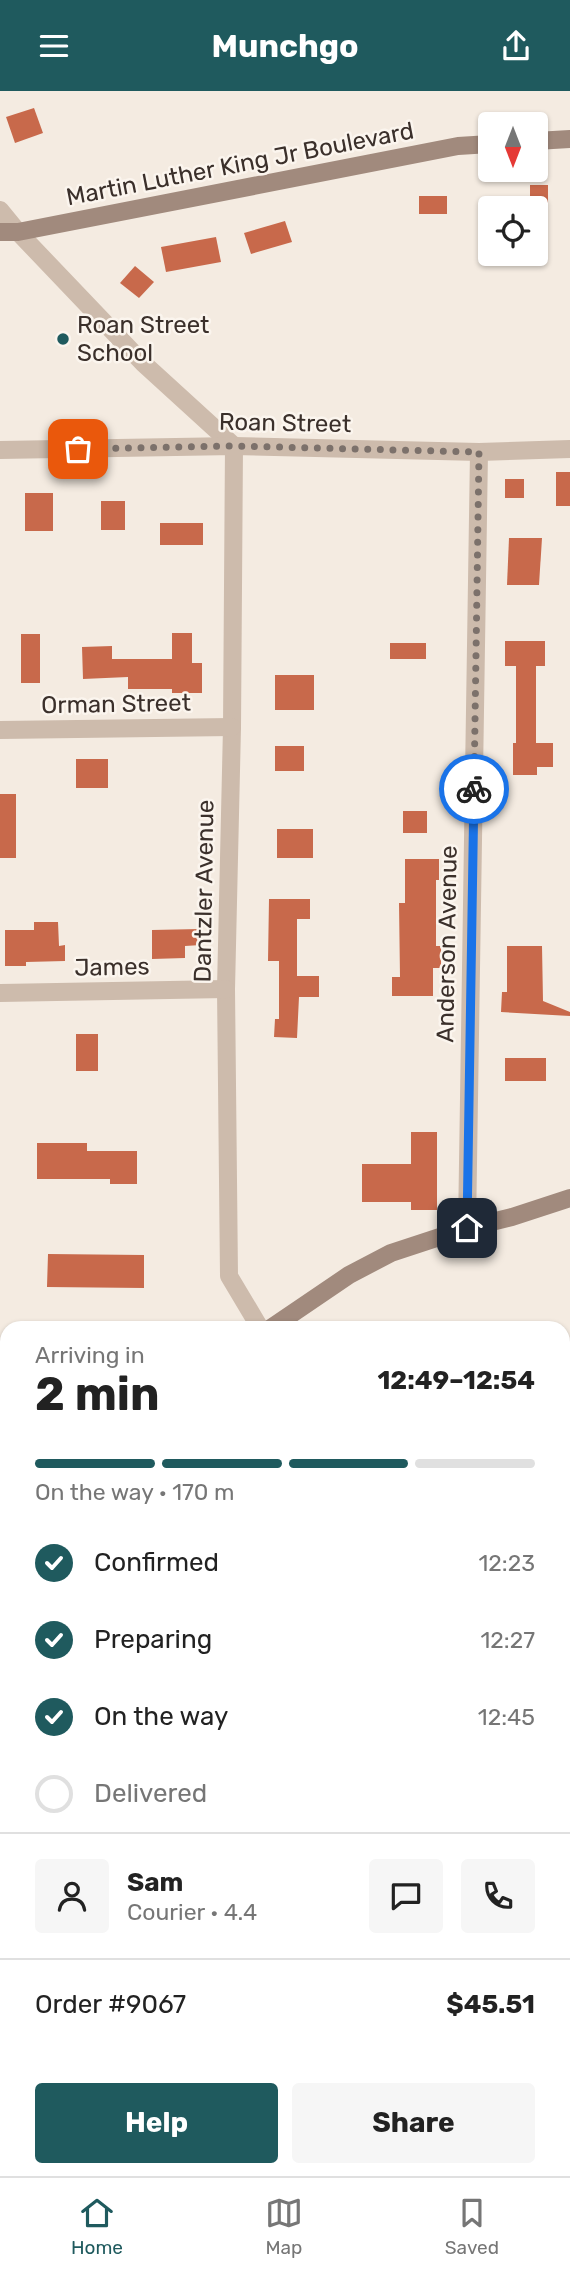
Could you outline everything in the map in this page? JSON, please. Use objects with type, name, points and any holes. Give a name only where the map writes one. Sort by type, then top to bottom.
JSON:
[{"type":"street","points":[[548,140],[570,139]]},
{"type":"street","name":"Martin Luther King Jr Boulevard","points":[[9,232],[458,146],[478,145]]},
{"type":"street","points":[[0,210],[9,232],[143,363],[234,446]]},
{"type":"street","name":"Roan Street","points":[[0,450],[234,446],[479,452],[570,449]]},
{"type":"street","name":"Dantzler Avenue","points":[[234,446],[232,727],[226,989],[229,1276],[256,1321]]},
{"type":"street","name":"Anderson Avenue","points":[[467,1228],[479,452]]},
{"type":"street","name":"Orman Street","points":[[0,730],[232,727]]},
{"type":"street","name":"James","points":[[0,993],[226,989]]},
{"type":"street","points":[[281,1321],[349,1275],[380,1258],[467,1228],[570,1198]]},
{"type":"building","points":[[34,108],[43,133],[15,143],[6,117]]},
{"type":"building","points":[[530,185],[548,185],[548,196],[530,196]]},
{"type":"building","points":[[419,196],[447,196],[447,214],[419,214]]},
{"type":"building","points":[[285,221],[292,242],[251,254],[244,233]]},
{"type":"building","points":[[216,237],[221,262],[166,272],[161,247]]},
{"type":"building","points":[[135,266],[154,282],[139,298],[120,283]]},
{"type":"building","points":[[556,472],[570,472],[570,506],[556,506]]},
{"type":"building","points":[[505,479],[524,479],[524,498],[505,498]]},
{"type":"building","points":[[25,493],[53,493],[53,531],[25,531]]},
{"type":"building","points":[[101,501],[125,501],[125,530],[101,530]]},
{"type":"building","points":[[160,523],[203,523],[203,545],[160,545]]},
{"type":"building","points":[[509,538],[542,538],[539,585],[507,585]]},
{"type":"building","points":[[172,633],[192,633],[192,663],[202,663],[202,693],[172,693],[172,689],[128,689],[128,677],[83,679],[82,647],[112,646],[112,659],[172,659]]},
{"type":"building","points":[[21,634],[40,634],[40,683],[21,683]]},
{"type":"building","points":[[505,641],[545,641],[545,666],[536,666],[536,743],[553,743],[553,767],[537,767],[537,775],[513,775],[513,743],[516,743],[516,666],[505,666]]},
{"type":"building","points":[[390,643],[426,643],[426,659],[390,659]]},
{"type":"building","points":[[275,675],[314,675],[314,710],[275,710]]},
{"type":"building","points":[[275,746],[304,746],[304,771],[275,771]]},
{"type":"building","points":[[76,759],[108,759],[108,788],[76,788]]},
{"type":"building","points":[[0,794],[16,794],[16,858],[0,858]]},
{"type":"building","points":[[403,811],[427,811],[427,833],[403,833]]},
{"type":"building","points":[[277,829],[313,829],[313,858],[277,858]]},
{"type":"building","points":[[405,859],[439,859],[439,880],[436,880],[436,946],[441,946],[441,968],[433,968],[433,996],[392,996],[392,977],[400,977],[399,903],[405,903]]},
{"type":"building","points":[[269,899],[310,899],[310,919],[297,919],[297,976],[319,976],[319,997],[299,997],[297,1038],[274,1037],[275,1019],[279,1019],[279,961],[268,961]]},
{"type":"building","points":[[34,922],[58,922],[59,946],[65,945],[65,961],[26,962],[26,966],[5,966],[5,930],[34,930]]},
{"type":"building","points":[[200,929],[201,945],[185,946],[185,958],[152,959],[152,930]]},
{"type":"building","points":[[507,946],[542,946],[543,1001],[570,1012],[570,1016],[501,1012],[502,992],[507,992]]},
{"type":"building","points":[[76,1034],[98,1034],[98,1071],[76,1071]]},
{"type":"building","points":[[505,1058],[546,1058],[546,1081],[505,1081]]},
{"type":"building","points":[[411,1132],[437,1132],[437,1210],[411,1210],[411,1202],[362,1202],[362,1164],[411,1164]]},
{"type":"building","points":[[37,1143],[87,1143],[87,1151],[137,1151],[137,1184],[110,1184],[110,1179],[37,1179]]},
{"type":"building","points":[[48,1254],[144,1255],[144,1288],[47,1287]]},
{"type":"way so far","points":[[78,449],[234,446],[479,452],[474,789]]},
{"type":"place","name":"Roan Street School","points":[[63,339]]},
{"type":"route","points":[[467,1228],[474,789]]}]
